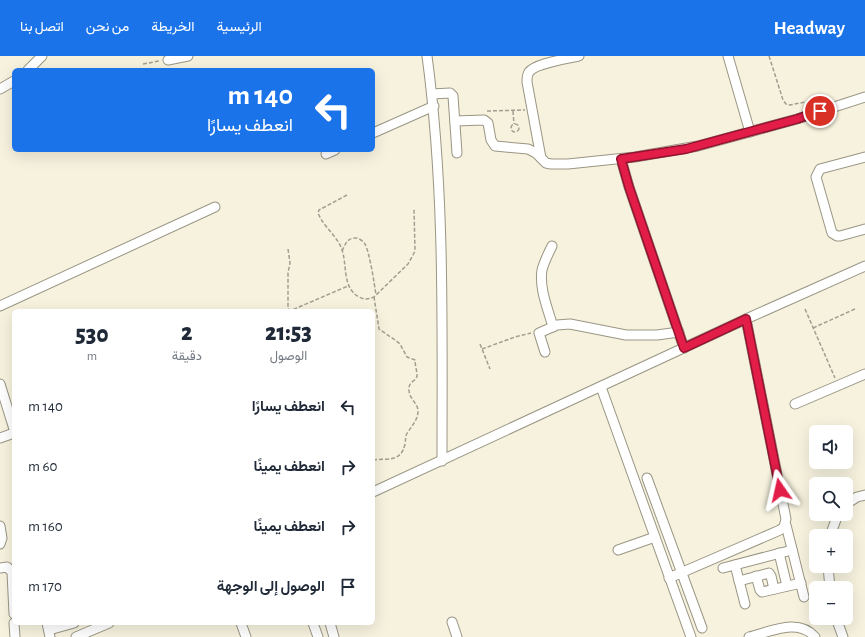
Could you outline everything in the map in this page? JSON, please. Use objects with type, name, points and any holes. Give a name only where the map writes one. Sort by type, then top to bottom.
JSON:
[{"type":"street","points":[[30,68],[42,56]]},
{"type":"street","points":[[170,68],[168,58],[188,56]]},
{"type":"street","points":[[427,56],[434,106],[438,177],[442,308],[442,461]]},
{"type":"street","points":[[541,158],[527,79],[529,72],[539,66],[579,56]]},
{"type":"street","points":[[728,56],[750,132]]},
{"type":"street","points":[[1,88],[12,82]]},
{"type":"street","points":[[432,94],[450,94],[453,96],[458,153]]},
{"type":"street","points":[[455,121],[486,121],[488,123],[490,140],[496,146],[528,149],[551,164],[621,159],[686,149],[797,119],[833,106],[865,97]]},
{"type":"street","points":[[375,132],[434,106]]},
{"type":"street","points":[[326,154],[330,152]]},
{"type":"street","points":[[865,157],[820,169],[816,177],[832,233],[840,236],[865,229]]},
{"type":"street","points":[[621,159],[629,187],[684,348]]},
{"type":"street","points":[[0,306],[215,207]]},
{"type":"street","points":[[552,246],[544,263],[541,284],[553,327]]},
{"type":"street","points":[[375,491],[746,319],[865,266]]},
{"type":"street","points":[[746,319],[786,525],[804,597]]},
{"type":"street","points":[[546,352],[539,333],[561,324],[570,324],[630,336],[664,335],[679,332]]},
{"type":"street","points":[[795,404],[865,374]]},
{"type":"street","points":[[0,384],[12,423]]},
{"type":"street","points":[[600,387],[691,637]]},
{"type":"street","points":[[0,438],[12,434]]},
{"type":"street","points":[[647,478],[702,628]]},
{"type":"street","points":[[853,500],[865,495]]},
{"type":"street","points":[[669,578],[780,530],[786,525]]},
{"type":"street","points":[[0,526],[2,538],[0,544]]},
{"type":"street","points":[[618,550],[655,537]]},
{"type":"street","points":[[723,568],[792,550]]},
{"type":"street","points":[[779,553],[787,586]]},
{"type":"street","points":[[735,565],[745,604]]},
{"type":"street","points":[[0,568],[7,567],[12,572]]},
{"type":"street","points":[[739,581],[767,573],[770,574],[774,590]]},
{"type":"street","points":[[756,576],[761,591],[763,592],[801,583]]},
{"type":"street","points":[[452,622],[457,637]]},
{"type":"street","points":[[14,625],[15,637]]},
{"type":"street","points":[[49,630],[67,625]]},
{"type":"street","points":[[76,637],[104,625]]},
{"type":"street","points":[[242,625],[246,637]]},
{"type":"street","points":[[315,625],[318,637]]},
{"type":"street","points":[[331,625],[334,637]]},
{"type":"street","points":[[839,625],[843,637]]},
{"type":"street","points":[[749,637],[795,626],[804,628],[814,637]]},
{"type":"path","points":[[769,56],[783,100],[786,104],[790,105],[819,100],[833,106]]},
{"type":"path","points":[[143,64],[168,58]]},
{"type":"path","points":[[513,110],[514,124]]},
{"type":"path","points":[[486,121],[486,112],[533,110]]},
{"type":"path","points":[[512,124],[514,124],[518,125],[519,127],[516,132],[512,131],[510,128],[512,124]]},
{"type":"path","points":[[347,194],[319,210],[318,213],[324,225],[338,242],[342,250],[348,286],[351,291],[361,298],[368,299],[374,297],[408,264],[414,251],[414,209]]},
{"type":"path","points":[[342,250],[346,242],[352,238],[358,238],[364,242],[367,249],[376,295]]},
{"type":"path","points":[[288,249],[290,263],[287,276],[289,309]]},
{"type":"path","points":[[294,309],[348,286]]},
{"type":"path","points":[[374,297],[379,329],[400,344],[407,357],[414,360],[417,375],[410,384],[409,390],[418,412],[415,423],[406,435],[404,447],[398,456],[388,460],[375,460]]},
{"type":"path","points":[[805,309],[838,385]]},
{"type":"path","points":[[813,328],[855,309]]},
{"type":"path","points":[[482,349],[515,337],[539,333]]},
{"type":"path","points":[[480,344],[490,369]]},
{"type":"route","points":[[780,490],[746,319],[684,348],[629,187],[621,159],[686,149],[797,119],[820,111]]}]
